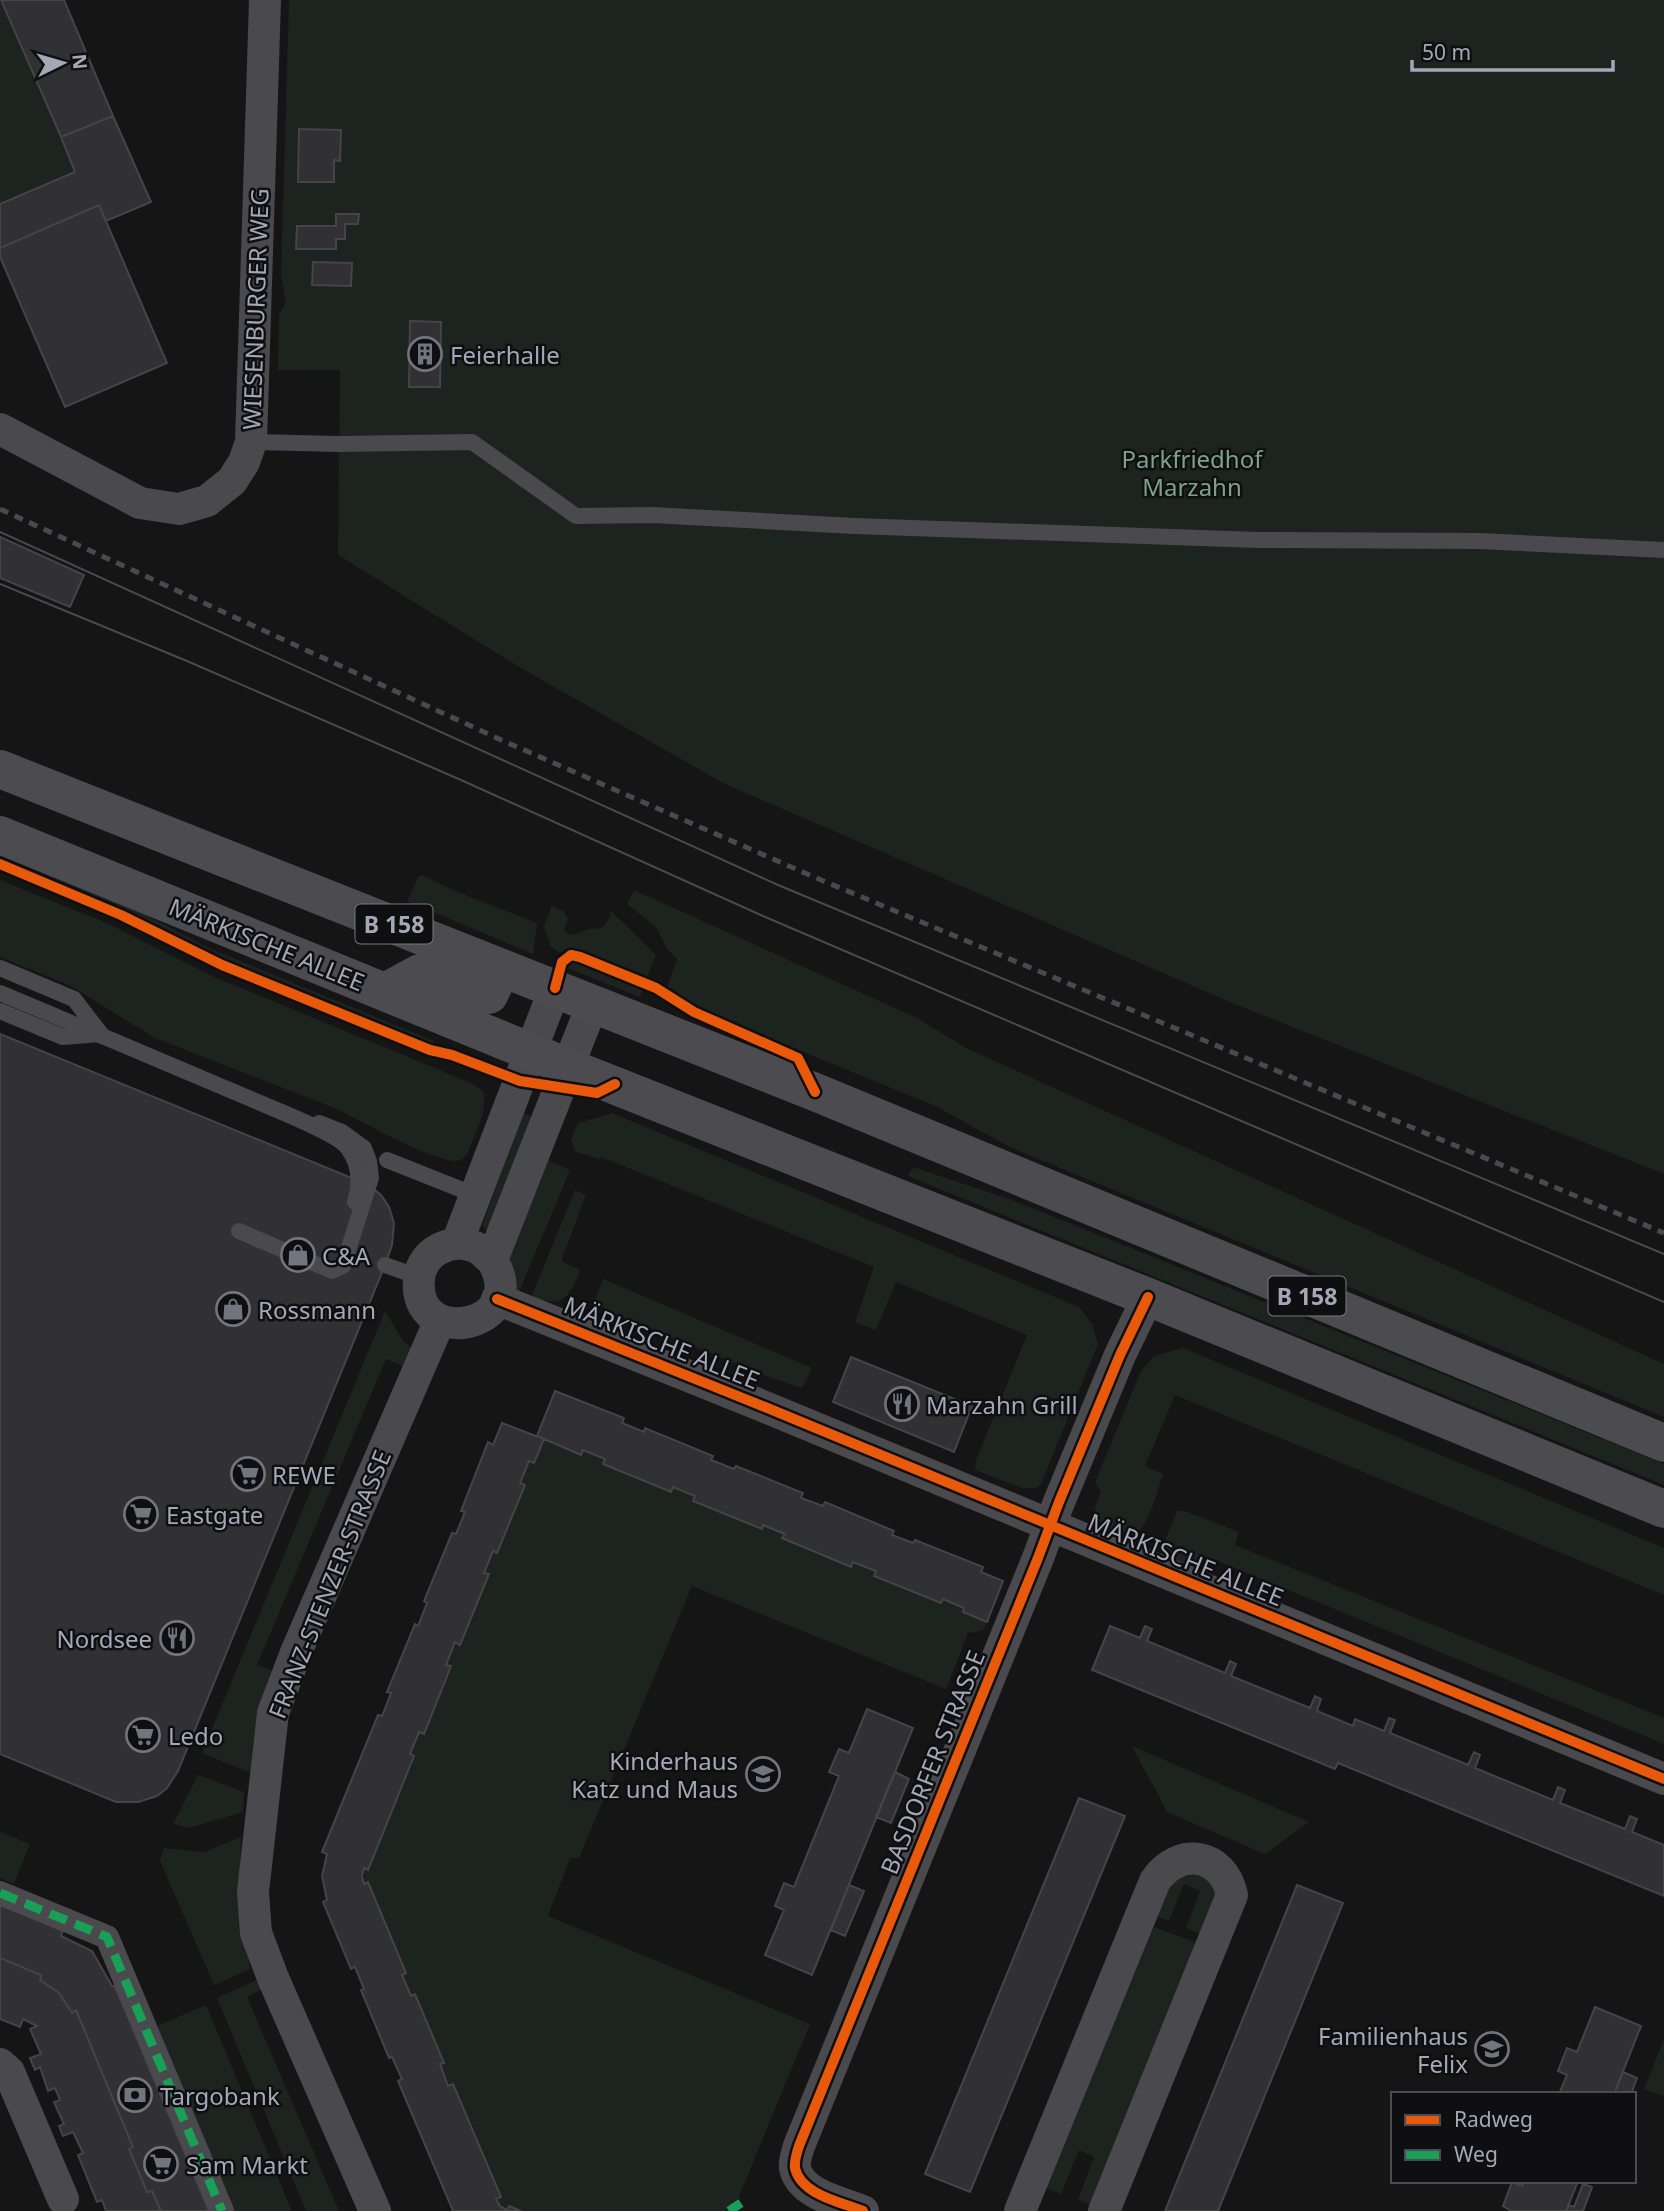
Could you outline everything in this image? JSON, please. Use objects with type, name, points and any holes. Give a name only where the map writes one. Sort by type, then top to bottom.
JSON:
[{"type":"main road","name":"B 158","points":[[0,769],[815,1092],[1664,1443]]},
{"type":"main road","name":"MÄRKISCHE ALLEE","points":[[0,835],[569,1067],[1148,1297],[1664,1509]]},
{"type":"main road","points":[[385,992],[420,972],[478,995],[488,995],[502,968]]},
{"type":"street","name":"WIESENBURGER WEG","points":[[0,429],[140,503],[179,509],[207,501],[232,481],[244,462],[251,442],[265,0]]},
{"type":"street","points":[[457,1243],[555,988]]},
{"type":"street","points":[[492,1260],[593,1003]]},
{"type":"street","points":[[457,1243],[477,1247],[492,1260],[500,1283],[498,1298],[480,1319],[467,1324],[453,1324],[440,1320],[430,1312],[423,1302],[419,1278],[424,1264],[432,1254],[443,1246],[457,1243]]},
{"type":"street","name":"BASDORFER STRASSE","points":[[863,2211],[810,2190],[794,2166],[799,2146],[1050,1526],[1128,1337],[1148,1297]]},
{"type":"street","name":"MÄRKISCHE ALLEE","points":[[498,1298],[1664,1779]]},
{"type":"street","name":"FRANZ-STENZER-STRASSE","points":[[375,2211],[273,1978],[256,1933],[253,1892],[272,1713],[440,1320]]},
{"type":"street","points":[[1020,2211],[1155,1881],[1169,1865],[1178,1860],[1199,1859],[1209,1862],[1225,1876],[1232,1895],[1104,2211]]},
{"type":"street","points":[[0,1893],[107,1937],[222,2211]]},
{"type":"street","points":[[0,2064],[9,2072],[62,2205]]},
{"type":"lane","points":[[251,442],[472,442],[576,516],[652,515],[854,526],[1245,540],[1480,541],[1664,550]]},
{"type":"lane","points":[[0,968],[74,999],[101,1034]]},
{"type":"lane","points":[[0,993],[297,1119],[337,1139],[346,1145],[359,1174],[355,1202]]},
{"type":"lane","points":[[0,1011],[63,1037],[101,1034],[342,1132],[364,1148],[371,1178],[346,1261],[338,1270],[332,1271],[239,1231]]},
{"type":"lane","points":[[387,1160],[475,1195]]},
{"type":"lane","points":[[385,1265],[419,1278]]},
{"type":"green space","points":[[0,0],[75,172],[0,204]]},
{"type":"green space","name":"Parkfriedhof Marzahn","points":[[289,0],[1664,0],[1664,1174],[1237,1005],[725,784],[521,668],[338,555],[340,370],[278,370],[279,315],[285,304],[281,275]]},
{"type":"green space","points":[[0,851],[119,901],[211,949],[434,1041],[433,1047],[219,959],[130,914],[0,859]]},
{"type":"green space","points":[[422,875],[537,923],[533,954],[407,901],[418,877]]},
{"type":"green space","points":[[0,880],[109,924],[212,976],[471,1083],[483,1091],[484,1103],[481,1120],[467,1153],[460,1160],[450,1160],[418,1150],[337,1109],[155,1038],[71,986],[0,957]]},
{"type":"green space","points":[[634,890],[917,1018],[966,1048],[1664,1364],[1664,1417],[1012,1148],[933,1105],[696,1008],[667,988],[677,959],[667,949],[656,927],[627,904]]},
{"type":"green space","points":[[552,905],[564,912],[568,919],[564,929],[566,933],[573,935],[602,928],[611,911],[656,955],[646,979],[571,948],[559,952],[551,947],[544,926]]},
{"type":"green space","points":[[576,960],[644,986],[640,997],[565,967],[569,961]]},
{"type":"green space","points":[[524,1113],[535,1118],[488,1231],[482,1226]]},
{"type":"green space","points":[[612,1113],[1079,1307],[1092,1324],[1098,1344],[1041,1484],[1036,1488],[1022,1488],[975,1470],[976,1460],[1027,1335],[896,1282],[876,1330],[855,1322],[874,1267],[601,1157],[600,1159],[576,1152],[571,1140],[578,1123]]},
{"type":"green space","points":[[546,1159],[570,1170],[519,1292],[510,1280],[510,1255]]},
{"type":"green space","points":[[913,1167],[1015,1201],[1664,1464],[1664,1485],[908,1176]]},
{"type":"green space","points":[[575,1190],[586,1195],[561,1261],[580,1270],[576,1280],[568,1294],[558,1301],[531,1298]]},
{"type":"green space","points":[[603,1279],[812,1368],[802,1388],[614,1314],[594,1302]]},
{"type":"green space","points":[[385,1311],[403,1341],[413,1349],[405,1367],[386,1359],[257,1665],[272,1671],[257,1721],[251,1773],[202,1753]]},
{"type":"green space","points":[[1183,1348],[1664,1548],[1664,1595],[1175,1395],[1145,1466],[1163,1474],[1153,1506],[1142,1527],[1125,1539],[1114,1539],[1088,1529],[1101,1491],[1095,1482],[1141,1371],[1154,1356]]},
{"type":"green space","points":[[544,1439],[581,1455],[583,1450],[605,1459],[603,1464],[671,1491],[673,1487],[695,1496],[693,1501],[761,1529],[763,1525],[785,1534],[783,1539],[851,1566],[853,1562],[876,1571],[874,1576],[940,1603],[943,1599],[964,1608],[963,1612],[987,1622],[983,1630],[968,1633],[946,1689],[692,1586],[579,1858],[570,1858],[548,1916],[810,2024],[733,2211],[521,2211],[509,2206],[507,2210],[500,2206],[440,2064],[444,2062],[416,1995],[411,1996],[402,1975],[406,1972],[368,1883],[364,1884],[364,1868],[368,1869],[414,1756],[410,1754],[419,1732],[424,1734],[450,1667],[446,1665],[455,1642],[459,1644],[488,1574],[484,1573],[493,1551],[497,1552],[525,1485],[520,1483],[529,1461],[534,1463]]},
{"type":"green space","points":[[1177,1511],[1185,1511],[1239,1532],[1235,1545],[1664,1718],[1664,1744],[1213,1559],[1198,1576],[1168,1558],[1165,1541]]},
{"type":"green space","points":[[1132,1746],[1309,1822],[1265,1854],[1167,1812]]},
{"type":"green space","points":[[198,1775],[244,1792],[243,1812],[189,1828],[173,1824]]},
{"type":"green space","points":[[0,1832],[30,1844],[14,1884],[0,1878]]},
{"type":"green space","points":[[241,1837],[239,1900],[250,1969],[214,1985],[160,1861],[164,1848],[204,1852]]},
{"type":"green space","points":[[1189,1873],[1202,1876],[1210,1881],[1214,1888],[1214,1905],[1204,1935],[1186,1928],[1200,1891],[1184,1884],[1169,1921],[1158,1917],[1172,1885]]},
{"type":"green space","points":[[1154,1927],[1201,1944],[1094,2206],[1078,2200],[1094,2157],[1079,2150],[1061,2194],[1046,2188]]},
{"type":"green space","points":[[257,1980],[262,1989],[247,1997],[339,2211],[306,2211],[217,1998]]},
{"type":"green space","points":[[206,2005],[292,2211],[235,2211],[157,2026]]},
{"type":"green space","points":[[1664,2039],[1664,2096],[1644,2089]]},
{"type":"building","points":[[1,0],[64,0],[113,116],[61,137]]},
{"type":"building","points":[[113,116],[151,202],[106,221],[99,205],[0,248],[0,204],[75,172],[61,137]]},
{"type":"building","points":[[299,129],[341,130],[340,161],[334,160],[334,182],[298,182]]},
{"type":"building","points":[[99,205],[167,363],[65,407],[0,257],[0,248]]},
{"type":"building","points":[[336,214],[359,214],[358,224],[345,224],[345,239],[336,239],[336,249],[296,249],[297,226],[336,226]]},
{"type":"building","points":[[313,262],[352,263],[351,286],[312,285]]},
{"type":"building","name":"Feierhalle","points":[[410,321],[441,322],[440,387],[409,387]]},
{"type":"building","points":[[0,537],[84,575],[70,607],[0,578]]},
{"type":"building","name":"Eastgate","points":[[0,1034],[369,1185],[381,1195],[389,1207],[394,1223],[392,1245],[385,1265],[178,1771],[167,1788],[157,1796],[138,1802],[116,1802],[0,1754]]},
{"type":"building","name":"Marzahn Grill","points":[[851,1357],[972,1406],[954,1452],[833,1402]]},
{"type":"building","points":[[555,1391],[624,1418],[622,1423],[644,1432],[645,1428],[713,1456],[711,1460],[734,1469],[736,1466],[803,1493],[801,1498],[823,1506],[825,1502],[894,1531],[892,1535],[913,1543],[915,1540],[983,1567],[981,1572],[1003,1581],[987,1622],[963,1612],[964,1608],[943,1599],[941,1603],[874,1576],[876,1571],[853,1562],[851,1567],[782,1538],[785,1534],[763,1525],[762,1529],[693,1501],[695,1496],[673,1487],[671,1492],[603,1464],[605,1459],[583,1450],[581,1455],[537,1436]]},
{"type":"building","points":[[502,1423],[544,1439],[534,1463],[529,1461],[520,1483],[525,1485],[497,1553],[493,1551],[484,1573],[489,1574],[460,1645],[455,1642],[446,1665],[451,1666],[424,1734],[419,1732],[410,1754],[414,1756],[368,1870],[364,1868],[362,1876],[364,1884],[368,1882],[406,1973],[402,1975],[411,1996],[415,1994],[444,2063],[440,2064],[448,2086],[453,2084],[501,2197],[496,2199],[500,2206],[507,2210],[509,2206],[521,2211],[453,2211],[398,2081],[402,2079],[392,2057],[389,2058],[361,1990],[364,1989],[355,1967],[351,1969],[323,1902],[327,1900],[322,1876],[327,1854],[322,1852],[378,1715],[382,1716],[391,1693],[387,1692],[415,1624],[418,1626],[427,1603],[424,1601],[452,1533],[456,1534],[465,1512],[461,1511],[488,1442],[493,1445]]},
{"type":"building","points":[[1110,1626],[1140,1638],[1145,1626],[1152,1629],[1147,1641],[1225,1673],[1230,1661],[1236,1664],[1231,1676],[1310,1708],[1315,1696],[1321,1699],[1317,1711],[1353,1726],[1355,1719],[1384,1731],[1389,1718],[1395,1720],[1390,1733],[1468,1765],[1474,1752],[1480,1755],[1475,1768],[1553,1800],[1558,1787],[1565,1790],[1560,1803],[1625,1829],[1630,1816],[1637,1819],[1632,1832],[1664,1845],[1664,1896],[1338,1763],[1335,1769],[1092,1670]]},
{"type":"building","points":[[867,1709],[913,1728],[812,1975],[765,1955],[784,1910],[775,1906],[784,1883],[794,1887],[839,1776],[829,1772],[839,1749],[849,1753]]},
{"type":"building","points":[[895,1772],[909,1779],[891,1823],[876,1817]]},
{"type":"building","points":[[1079,1798],[1125,1816],[970,2192],[925,2174]]},
{"type":"building","points":[[849,1885],[864,1891],[845,1936],[831,1930]]},
{"type":"building","points":[[1297,1885],[1343,1903],[1218,2211],[1165,2211]]},
{"type":"building","points":[[0,1905],[63,1930],[61,1936],[92,1951],[112,1986],[115,1986],[209,2211],[161,2211],[152,2191],[147,2192],[129,2149],[133,2147],[76,2010],[72,2013],[59,1993],[40,1980],[41,1975],[0,1958]]},
{"type":"building","points":[[0,1958],[41,1975],[40,1980],[59,1993],[72,2013],[76,2010],[133,2147],[129,2149],[147,2192],[152,2191],[161,2211],[106,2211],[102,2200],[97,2202],[78,2155],[83,2153],[73,2132],[63,2136],[59,2126],[64,2124],[54,2102],[60,2100],[55,2088],[48,2091],[40,2067],[35,2070],[30,2058],[41,2054],[30,2029],[37,2026],[23,2019],[20,2027],[0,2019]]},
{"type":"building","points":[[1595,2007],[1641,2026],[1615,2092],[1560,2092],[1567,2075],[1558,2071],[1567,2048],[1577,2052]]},
{"type":"building","points":[[1623,2072],[1637,2078],[1632,2092],[1615,2092]]},
{"type":"building","points":[[1512,2183],[1522,2186],[1523,2183],[1577,2183],[1566,2211],[1511,2211],[1503,2206]]},
{"type":"building","points":[[1583,2184],[1592,2187],[1583,2211],[1566,2211],[1569,2205],[1574,2207]]},
{"type":"tram line","points":[[0,532],[778,885],[1664,1254]]},
{"type":"tram line","points":[[0,584],[187,661],[461,780],[763,916],[1664,1302]]},
{"type":"railway","points":[[0,509],[499,739],[814,877],[1664,1233]]},
{"type":"marked path","points":[[0,1893],[107,1937],[222,2211]]},
{"type":"marked path","points":[[729,2211],[741,2203]]},
{"type":"cycle path","points":[[0,864],[121,915],[222,965],[430,1050],[452,1055],[520,1081],[597,1093],[615,1084]]},
{"type":"cycle path","points":[[555,988],[562,962],[571,955],[580,957],[656,988],[694,1012],[798,1058],[815,1092]]},
{"type":"cycle path","points":[[863,2211],[823,2196],[805,2185],[795,2168],[797,2151],[1059,1502],[1120,1355],[1148,1297]]},
{"type":"cycle path","points":[[497,1299],[1664,1779]]},
{"type":"place","name":"Feierhalle","points":[[425,354]]},
{"type":"place","name":"C&A","points":[[298,1255]]},
{"type":"place","name":"Rossmann","points":[[233,1309]]},
{"type":"place","name":"Marzahn Grill","points":[[902,1404]]},
{"type":"place","name":"REWE","points":[[248,1474]]},
{"type":"place","name":"Eastgate","points":[[141,1514]]},
{"type":"place","name":"Nordsee","points":[[177,1638]]},
{"type":"place","name":"Ledo","points":[[143,1735]]},
{"type":"place","name":"Kinderhaus Katz und Maus","points":[[763,1774]]},
{"type":"place","name":"Familienhaus Felix","points":[[1492,2049]]},
{"type":"place","name":"Targobank","points":[[135,2095]]},
{"type":"place","name":"Sam Markt","points":[[161,2164]]}]
